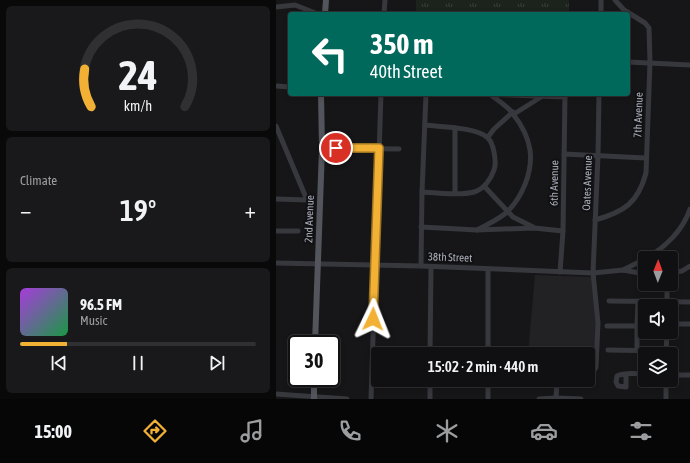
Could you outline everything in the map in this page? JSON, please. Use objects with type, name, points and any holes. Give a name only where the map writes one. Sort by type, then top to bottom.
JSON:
[{"type":"main road","points":[[325,12],[326,0]]},
{"type":"main road","name":"2nd Avenue","points":[[315,335],[322,148],[321,96]]},
{"type":"main road","points":[[314,387],[314,398]]},
{"type":"street","points":[[384,12],[385,0]]},
{"type":"street","points":[[600,12],[601,0]]},
{"type":"street","name":"7th Avenue","points":[[615,0],[627,12]]},
{"type":"street","points":[[276,7],[295,5],[313,12]]},
{"type":"street","name":"7th Avenue","points":[[595,220],[611,216],[623,210],[635,198],[642,187],[646,173],[650,28],[630,14]]},
{"type":"street","points":[[630,62],[690,65]]},
{"type":"street","points":[[276,86],[288,87]]},
{"type":"street","points":[[371,399],[381,96]]},
{"type":"street","points":[[421,266],[426,96]]},
{"type":"street","points":[[477,230],[507,212],[527,182],[530,167],[530,150],[523,128],[513,112],[493,96]]},
{"type":"street","points":[[525,96],[565,96]]},
{"type":"street","name":"6th Avenue","points":[[560,272],[563,231],[565,96]]},
{"type":"street","name":"Oates Avenue","points":[[593,273],[599,96]]},
{"type":"street","points":[[488,137],[494,129],[513,112],[514,114],[542,97]]},
{"type":"street","points":[[422,192],[463,194],[475,192],[484,186],[492,176],[495,167],[494,154],[488,137],[463,128],[425,125]]},
{"type":"street","points":[[276,126],[307,200],[276,199]]},
{"type":"street","points":[[455,128],[455,193]]},
{"type":"street","points":[[322,148],[399,149]]},
{"type":"street","points":[[564,154],[646,158]]},
{"type":"street","points":[[484,186],[507,212],[519,221],[534,228]]},
{"type":"street","points":[[657,251],[673,237],[688,215],[690,209]]},
{"type":"street","points":[[421,227],[477,230],[534,228],[563,231]]},
{"type":"street","points":[[276,231],[298,231]]},
{"type":"street","points":[[623,270],[638,262]]},
{"type":"street","name":"38th Street","points":[[276,263],[421,266],[593,273],[623,270]]},
{"type":"street","points":[[678,272],[690,266]]},
{"type":"street","points":[[430,347],[431,267]]},
{"type":"street","points":[[488,269],[488,347]]},
{"type":"street","points":[[623,270],[638,273]]},
{"type":"street","points":[[593,273],[598,323],[595,369]]},
{"type":"street","points":[[608,350],[637,350],[638,302],[609,301]]},
{"type":"street","points":[[678,303],[690,302]]},
{"type":"street","points":[[678,324],[690,324]]},
{"type":"street","points":[[607,326],[637,325]]},
{"type":"street","points":[[626,374],[626,386],[618,386],[616,381],[619,375],[626,374],[638,374]]},
{"type":"street","points":[[678,375],[690,375]]},
{"type":"street","points":[[430,387],[430,399]]},
{"type":"street","points":[[488,387],[488,399]]},
{"type":"street","points":[[556,398],[557,387]]},
{"type":"street","points":[[666,387],[666,399]]},
{"type":"street","points":[[277,393],[314,398],[347,399]]},
{"type":"street","points":[[539,399],[581,399]]},
{"type":"shaded area","points":[[535,275],[591,277],[596,323],[595,357],[595,347],[529,347]]},
{"type":"green space","points":[[416,0],[569,0],[569,12],[416,12]]},
{"type":"route","points":[[336,148],[379,148],[373,319]]}]
